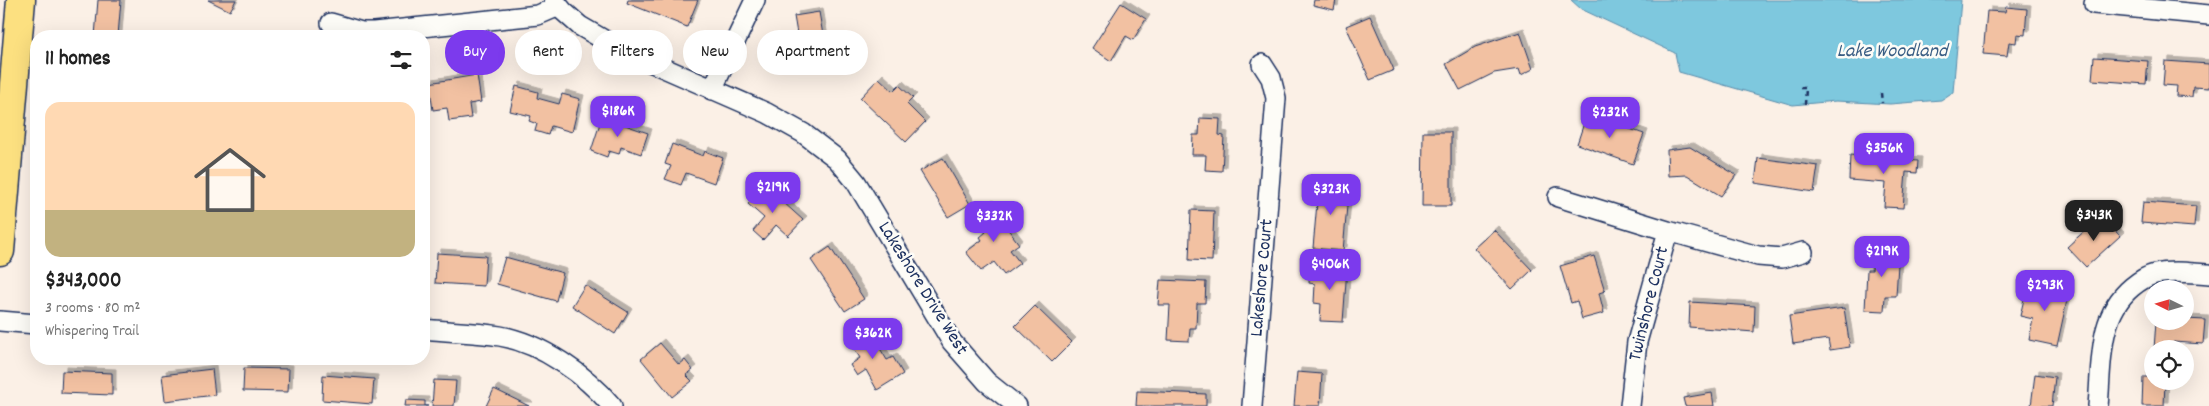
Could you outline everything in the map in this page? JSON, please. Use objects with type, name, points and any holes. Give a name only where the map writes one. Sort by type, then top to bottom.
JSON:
[{"type":"main road","points":[[0,251],[21,0]]},
{"type":"street","points":[[712,90],[755,0]]},
{"type":"street","points":[[393,30],[538,15],[557,3]]},
{"type":"street","name":"Lakeshore Drive West","points":[[557,3],[580,26],[618,48],[767,113],[803,132],[837,159],[856,182],[952,342],[987,382],[1017,406]]},
{"type":"street","points":[[2094,4],[2209,15]]},
{"type":"street","points":[[331,23],[355,30]]},
{"type":"street","name":"Lakeshore Court","points":[[1252,406],[1276,98],[1270,78],[1262,64]]},
{"type":"street","name":"Twinshore Court","points":[[1558,198],[1668,232],[1758,256],[1782,258],[1803,252]]},
{"type":"street","name":"Twinshore Court","points":[[1630,406],[1637,342],[1668,232]]},
{"type":"street","points":[[2098,406],[2104,334],[2112,310],[2123,295],[2137,283],[2153,275],[2176,271],[2209,274]]},
{"type":"street","points":[[0,321],[30,324]]},
{"type":"street","points":[[430,330],[502,336],[537,349],[559,360],[578,373],[602,393],[612,406]]},
{"type":"path","points":[[1800,88],[1806,88],[1805,104]]},
{"type":"path","points":[[1881,93],[1882,103]]},
{"type":"water","name":"Lake Woodland","points":[[1571,0],[1961,0],[1953,92],[1941,100],[1890,104],[1836,101],[1793,105],[1679,72],[1675,53],[1581,9]]},
{"type":"building","points":[[98,0],[121,0],[118,30],[96,30]]},
{"type":"building","points":[[208,0],[236,0],[230,11]]},
{"type":"building","points":[[628,0],[698,0],[687,27],[627,3]]},
{"type":"building","points":[[1314,0],[1336,0],[1334,10],[1313,5]]},
{"type":"building","points":[[1121,3],[1146,19],[1133,40],[1126,36],[1111,61],[1092,48]]},
{"type":"building","points":[[2006,7],[2027,9],[2025,35],[2017,34],[2016,43],[2009,42],[2007,56],[1983,54],[1987,11],[2005,12]]},
{"type":"building","points":[[819,12],[822,30],[796,30],[794,16]]},
{"type":"building","points":[[1370,16],[1394,70],[1370,80],[1346,26]]},
{"type":"building","points":[[1520,32],[1533,69],[1521,75],[1519,69],[1494,73],[1460,90],[1446,64],[1475,47]]},
{"type":"building","points":[[2094,57],[2148,61],[2146,84],[2092,80]]},
{"type":"building","points":[[2165,61],[2209,64],[2209,88],[2193,87],[2192,97],[2176,96],[2177,86],[2163,85]]},
{"type":"building","points":[[477,75],[481,102],[469,104],[471,118],[449,121],[447,108],[433,110],[430,83]]},
{"type":"building","points":[[879,78],[893,91],[899,85],[913,98],[907,104],[925,122],[906,142],[860,98]]},
{"type":"building","points":[[516,86],[538,92],[537,98],[559,104],[562,94],[580,99],[572,132],[551,126],[548,135],[535,131],[537,124],[529,121],[531,116],[510,111]]},
{"type":"building","points":[[1587,114],[1644,134],[1633,164],[1577,144]]},
{"type":"building","points":[[602,117],[648,133],[641,154],[621,147],[619,154],[609,151],[607,157],[591,151]]},
{"type":"building","points":[[1200,118],[1220,119],[1219,135],[1224,136],[1222,171],[1205,170],[1206,155],[1192,155],[1193,135],[1199,135]]},
{"type":"building","points":[[1423,132],[1451,132],[1451,206],[1422,206]]},
{"type":"building","points":[[672,144],[703,156],[705,151],[723,158],[714,183],[686,173],[681,185],[665,179],[671,166],[665,164]]},
{"type":"building","points":[[1690,147],[1736,175],[1721,196],[1687,175],[1668,176],[1667,150]]},
{"type":"building","points":[[1850,155],[1918,161],[1917,173],[1906,172],[1903,208],[1884,207],[1886,183],[1849,180]]},
{"type":"building","points":[[943,158],[970,204],[948,217],[920,171]]},
{"type":"building","points":[[1758,158],[1818,166],[1814,192],[1755,183]]},
{"type":"building","points":[[1319,180],[1349,183],[1343,251],[1313,248]]},
{"type":"building","points":[[764,185],[803,220],[788,236],[776,225],[763,240],[753,231],[764,218],[748,204]]},
{"type":"building","points":[[2143,202],[2196,206],[2194,227],[2141,223]]},
{"type":"building","points":[[989,204],[1019,244],[1010,250],[1020,263],[1004,275],[994,262],[981,271],[966,252],[982,240],[980,237],[986,232],[974,216]]},
{"type":"building","points":[[1191,210],[1214,211],[1212,261],[1189,260]]},
{"type":"building","points":[[2101,216],[2120,236],[2086,267],[2067,247]]},
{"type":"building","points":[[1494,230],[1532,270],[1512,289],[1474,248]]},
{"type":"building","points":[[830,247],[864,299],[845,311],[811,260]]},
{"type":"building","points":[[1874,247],[1899,248],[1896,296],[1885,296],[1884,311],[1865,310],[1867,270],[1872,270]]},
{"type":"building","points":[[437,253],[486,256],[484,286],[435,283]]},
{"type":"building","points":[[1594,256],[1605,291],[1599,293],[1604,313],[1582,319],[1577,301],[1571,303],[1560,266]]},
{"type":"building","points":[[505,257],[563,273],[556,301],[497,284]]},
{"type":"building","points":[[1310,265],[1347,268],[1343,322],[1320,321],[1321,304],[1314,303],[1315,284],[1309,283]]},
{"type":"building","points":[[1160,280],[1206,282],[1205,303],[1197,303],[1196,328],[1190,328],[1189,341],[1168,340],[1170,305],[1158,305]]},
{"type":"building","points":[[2028,282],[2069,291],[2057,346],[2029,340],[2033,319],[2020,316]]},
{"type":"building","points":[[585,285],[628,312],[615,334],[572,306]]},
{"type":"building","points":[[1690,302],[1755,306],[1754,332],[1689,327]]},
{"type":"building","points":[[1035,306],[1072,342],[1052,362],[1015,326]]},
{"type":"building","points":[[1844,308],[1850,347],[1830,350],[1828,339],[1793,344],[1789,316]]},
{"type":"building","points":[[2194,319],[2205,320],[2203,344],[2194,343],[2194,340],[2155,340],[2155,330],[2194,330]]},
{"type":"building","points":[[867,327],[887,360],[893,357],[903,374],[877,390],[866,370],[857,376],[850,365],[860,358],[848,339]]},
{"type":"building","points":[[660,343],[679,365],[685,360],[693,370],[686,375],[692,381],[672,397],[641,359]]},
{"type":"building","points":[[244,368],[289,369],[288,392],[243,391]]},
{"type":"building","points":[[212,369],[215,395],[165,401],[162,375]]},
{"type":"building","points":[[62,371],[112,373],[112,395],[61,393]]},
{"type":"building","points":[[1297,372],[1322,374],[1320,406],[1294,406]]},
{"type":"building","points":[[2035,374],[2055,377],[2052,406],[2031,406]]},
{"type":"building","points":[[323,375],[374,379],[372,404],[322,400]]},
{"type":"building","points":[[2144,377],[2144,390],[2165,390],[2164,406],[2142,406]]},
{"type":"building","points":[[434,380],[456,381],[454,406],[432,406]]},
{"type":"building","points":[[494,389],[529,406],[486,406]]},
{"type":"building","points":[[1137,391],[1206,394],[1206,406],[1136,406]]},
{"type":"building","points":[[1712,393],[1714,406],[1685,406],[1683,398]]},
{"type":"building","points":[[406,400],[425,401],[425,406],[405,406]]}]
